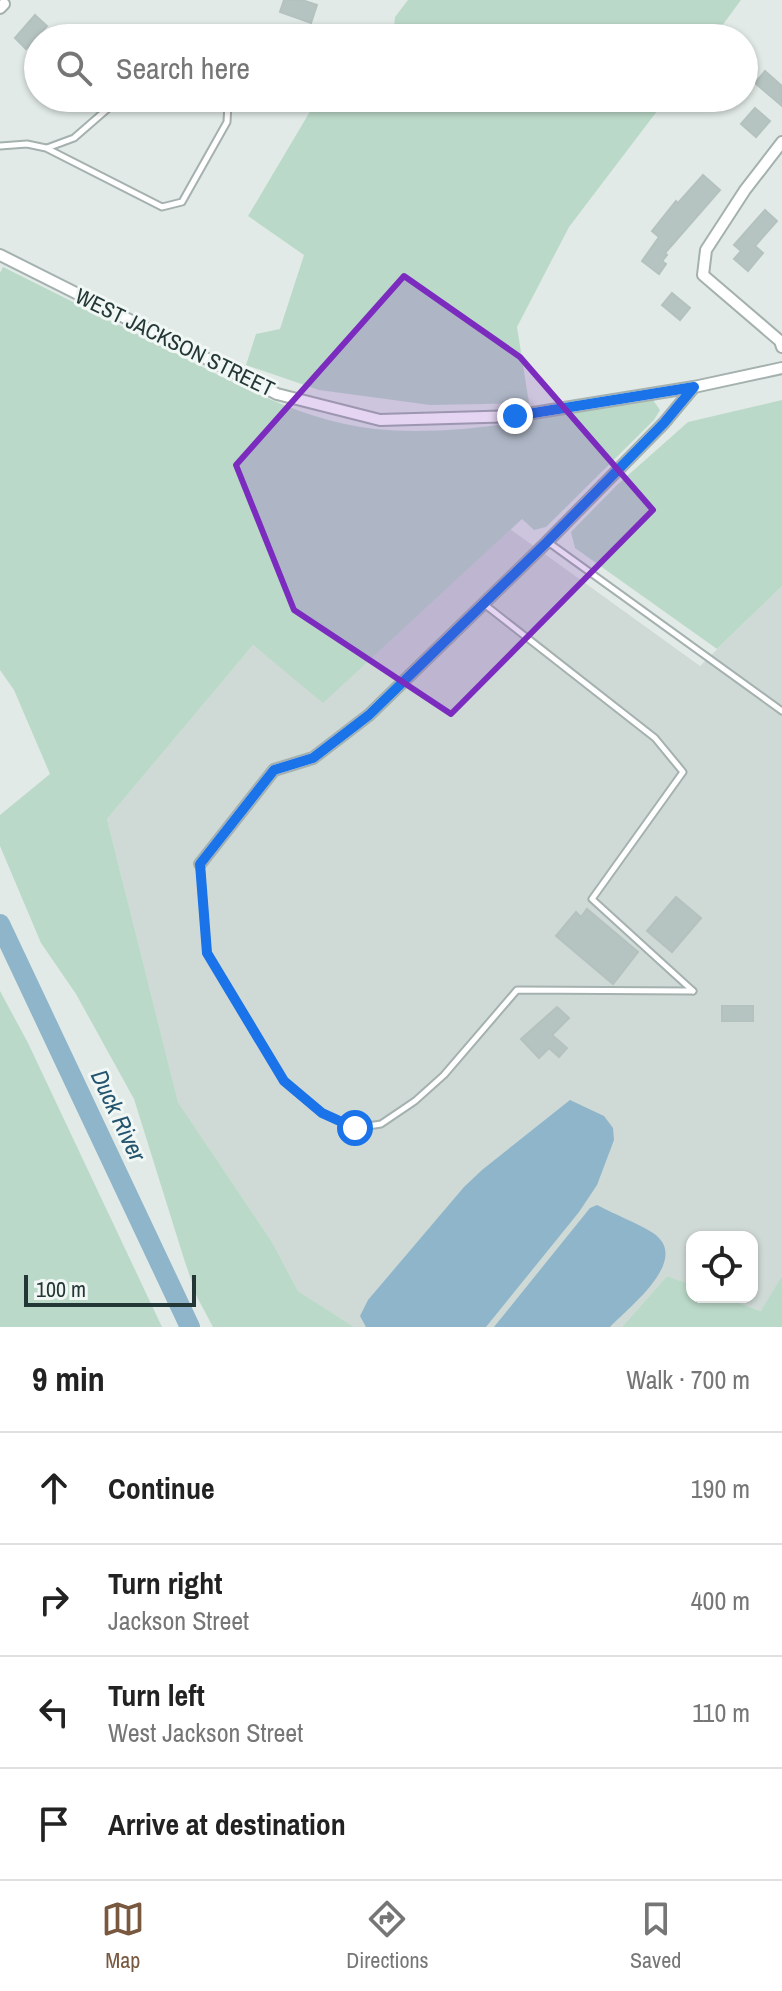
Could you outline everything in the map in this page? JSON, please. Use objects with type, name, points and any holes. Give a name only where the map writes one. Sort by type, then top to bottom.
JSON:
[{"type":"street","points":[[782,142],[745,190],[706,250],[703,275],[780,341],[782,347]]},
{"type":"street","name":"WEST JACKSON STREET","points":[[0,255],[277,394],[380,420],[515,416],[694,387],[782,368]]},
{"type":"street","points":[[200,864],[274,770],[313,758],[369,715],[547,542],[664,423],[694,387]]},
{"type":"lane","points":[[46,148],[74,138],[104,112]]},
{"type":"lane","points":[[0,146],[27,144],[46,148],[162,207],[182,202],[227,122],[228,112]]},
{"type":"lane","points":[[547,542],[782,711]]},
{"type":"lane","points":[[200,864],[207,953],[284,1081],[322,1113],[355,1128],[381,1124],[415,1101],[444,1075],[517,990],[693,991],[592,899],[683,772],[655,738],[483,604]]},
{"type":"highlighted area","points":[[404,276],[520,357],[653,510],[451,714],[294,610],[236,465]]},
{"type":"shaded area","points":[[510,529],[700,666],[782,586],[782,1276],[762,1311],[740,1303],[758,1303],[758,1231],[686,1231],[686,1283],[667,1276],[622,1327],[354,1327],[298,1291],[272,1242],[178,1102],[107,819],[253,645],[323,702]]},
{"type":"green space","points":[[408,0],[741,0],[723,24],[394,24],[395,17]]},
{"type":"green space","points":[[310,112],[656,112],[569,227],[517,327],[529,403],[430,405],[319,390],[246,365],[256,334],[280,329],[304,255],[248,216]]},
{"type":"green space","points":[[3,267],[249,390],[298,410],[349,425],[410,431],[445,430],[515,423],[653,400],[660,410],[654,420],[546,527],[534,530],[522,519],[323,703],[253,645],[107,819],[178,1102],[272,1242],[298,1291],[354,1327],[213,1327],[197,1297],[134,1099],[76,994],[41,943],[0,846],[0,815],[50,774],[14,690],[0,670],[0,273]]},
{"type":"green space","points":[[782,400],[782,586],[717,649],[575,548],[571,532],[617,485],[688,422]]},
{"type":"green space","points":[[0,991],[28,1043],[162,1327],[0,1327]]},
{"type":"green space","points":[[667,1276],[686,1283],[686,1303],[739,1303],[761,1311],[782,1276],[782,1327],[622,1327]]},
{"type":"water","points":[[570,1100],[604,1116],[613,1128],[614,1140],[597,1185],[579,1212],[486,1327],[366,1327],[360,1316],[368,1300],[464,1187]]},
{"type":"water","points":[[597,1205],[653,1233],[663,1244],[665,1256],[662,1269],[653,1282],[610,1327],[494,1327],[590,1208]]},
{"type":"building","points":[[284,0],[302,0],[317,5],[311,23],[280,12]]},
{"type":"building","points":[[35,15],[45,24],[27,24]]},
{"type":"building","points":[[24,28],[24,47],[15,38]]},
{"type":"building","points":[[765,71],[782,86],[782,106],[758,86],[758,79]]},
{"type":"building","points":[[758,111],[770,121],[756,137],[741,124],[752,112]]},
{"type":"building","points":[[703,175],[720,190],[665,253],[667,255],[662,261],[666,264],[659,274],[642,261],[659,237],[652,231],[676,201],[678,203]]},
{"type":"building","points":[[765,210],[777,221],[755,246],[763,253],[748,271],[734,259],[741,251],[734,245]]},
{"type":"building","points":[[672,293],[690,308],[680,320],[662,305]]},
{"type":"building","points":[[676,897],[701,918],[672,952],[647,931]]},
{"type":"building","points":[[587,909],[638,952],[613,984],[556,936],[576,912],[581,917]]},
{"type":"building","points":[[722,1006],[753,1006],[753,1021],[722,1021]]},
{"type":"building","points":[[557,1007],[569,1018],[552,1035],[567,1048],[559,1057],[549,1048],[539,1058],[521,1039]]},
{"type":"waterway","name":"Duck River","points":[[0,924],[190,1327]]},
{"type":"route","points":[[355,1128],[322,1113],[284,1081],[207,953],[200,864],[274,770],[313,758],[369,715],[547,542],[664,423],[694,387],[515,416]]}]
